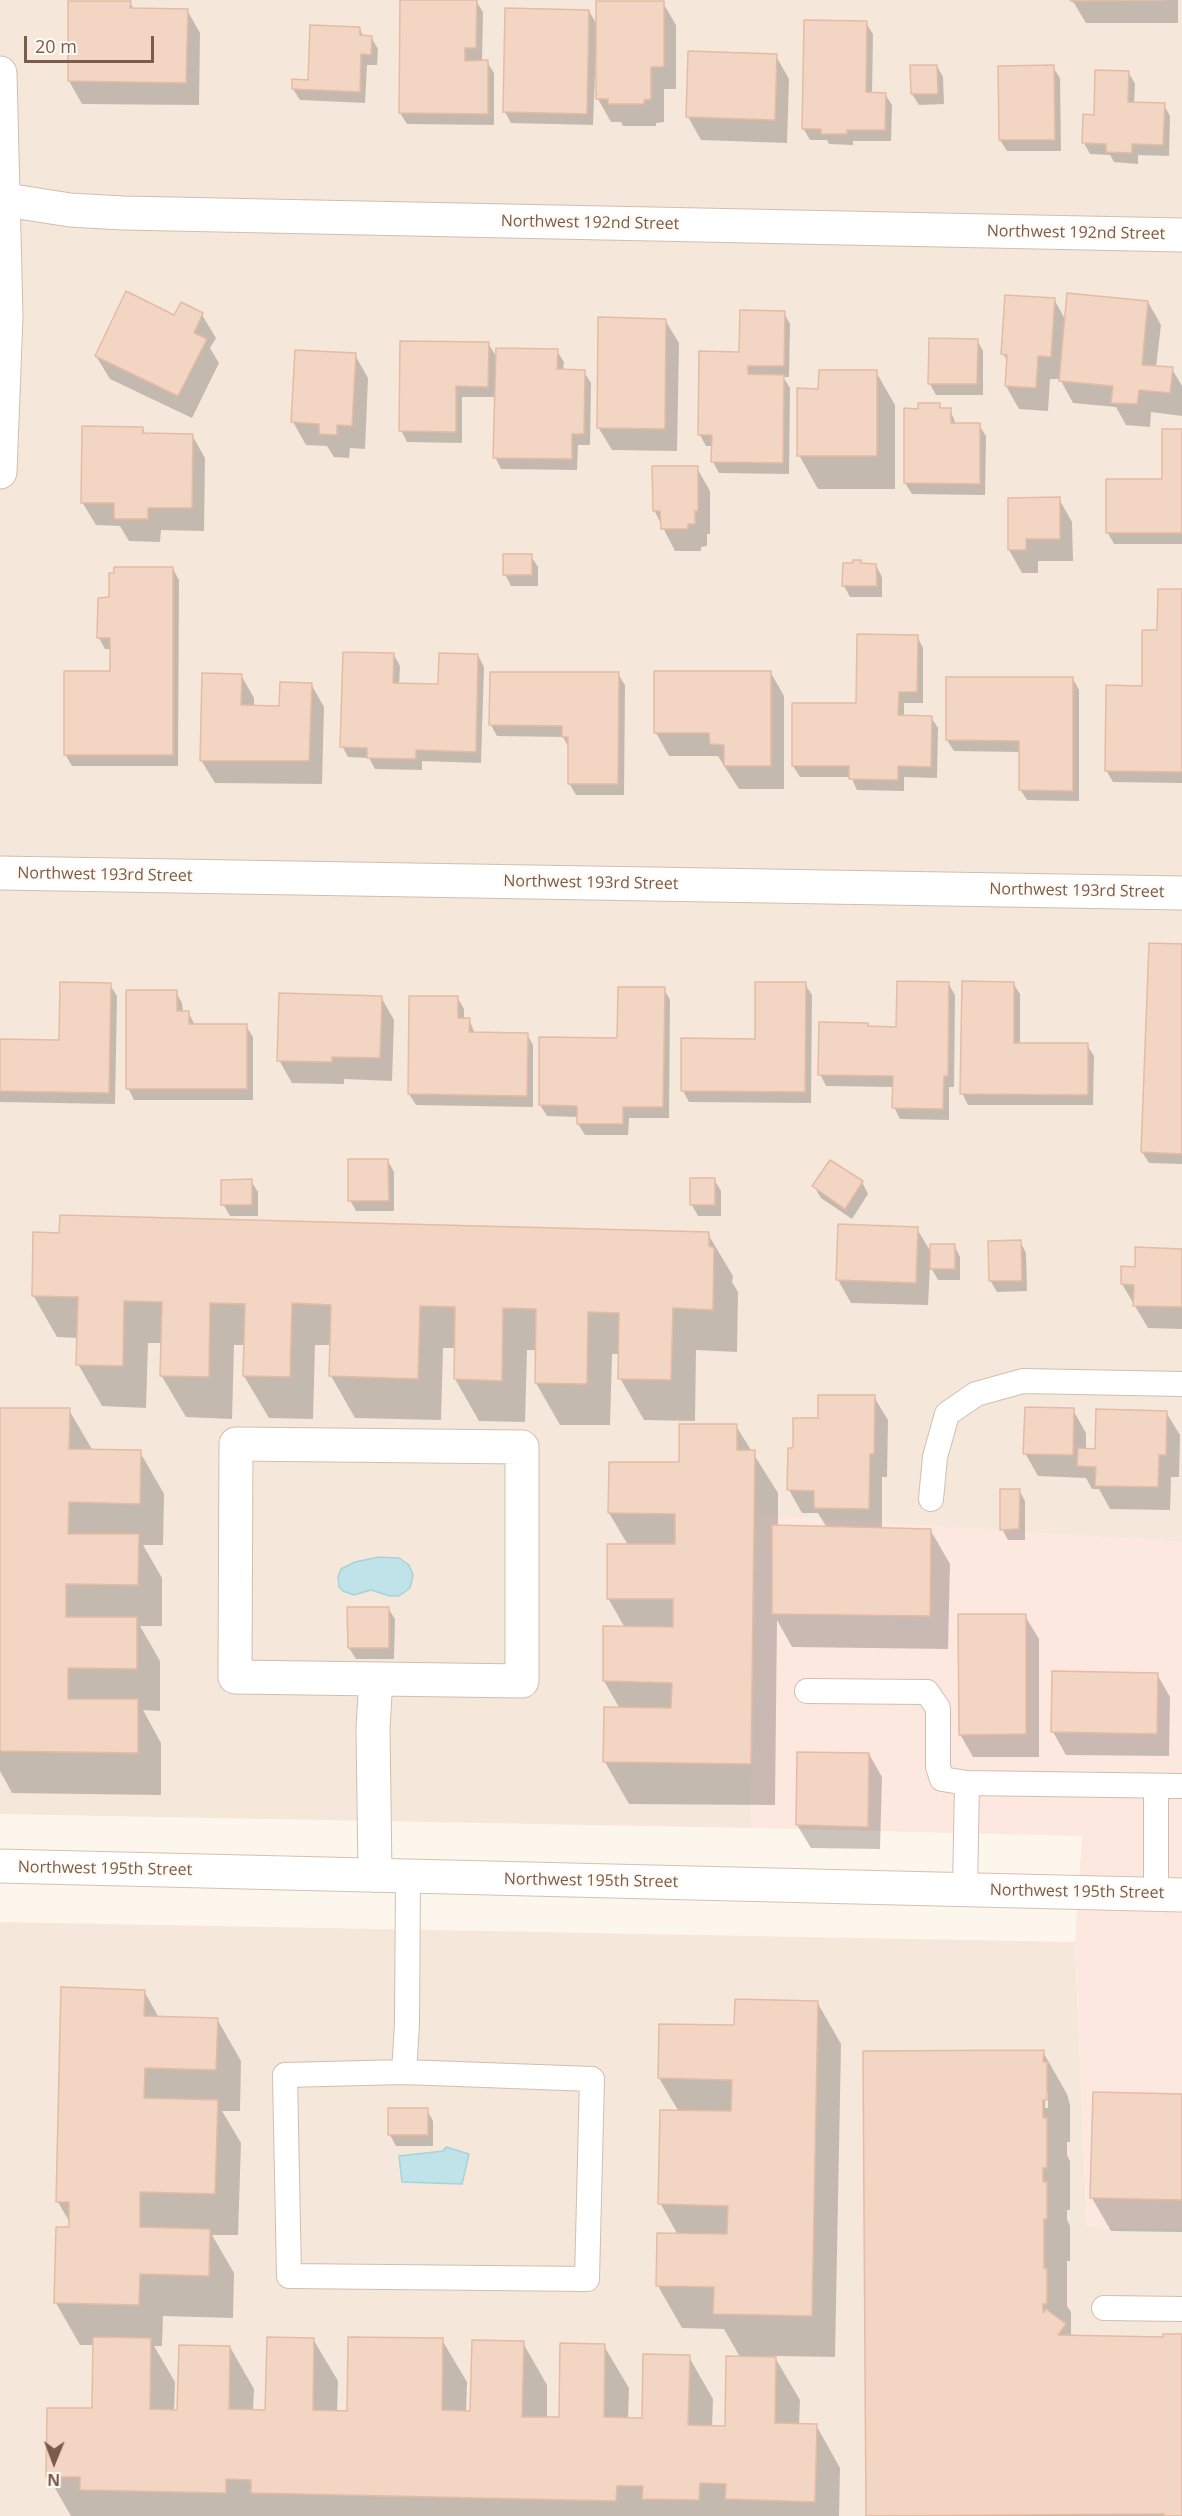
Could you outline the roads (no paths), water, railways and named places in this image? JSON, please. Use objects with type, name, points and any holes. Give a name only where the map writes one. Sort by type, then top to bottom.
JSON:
[{"type":"street","points":[[0,73],[6,316],[0,472]]},
{"type":"street","name":"Northwest 192nd Street","points":[[2,200],[70,210],[123,213],[1182,235]]},
{"type":"street","name":"Northwest 193rd Street","points":[[0,873],[1182,893]]},
{"type":"street","points":[[236,1444],[522,1447],[522,1681],[375,1679],[235,1677],[236,1444]]},
{"type":"street","points":[[375,1679],[373,1728],[375,1875]]},
{"type":"street","name":"Northwest 195th Street","points":[[0,1866],[1169,1894]]},
{"type":"lane","points":[[931,1499],[935,1457],[947,1414],[976,1394],[1023,1381],[1182,1384]]},
{"type":"lane","points":[[807,1691],[927,1692],[938,1708],[938,1767],[942,1779],[967,1783],[1182,1786]]},
{"type":"lane","points":[[965,1890],[967,1783]]},
{"type":"lane","points":[[1156,1786],[1169,1894]]},
{"type":"lane","points":[[404,2072],[407,2024],[408,1876]]},
{"type":"lane","points":[[404,2072],[592,2079],[587,2279],[289,2276],[285,2075],[404,2072]]},
{"type":"lane","points":[[1104,2308],[1182,2308]]},
{"type":"water","points":[[379,1557],[399,1558],[409,1565],[413,1575],[410,1588],[399,1596],[390,1596],[371,1590],[354,1595],[339,1587],[338,1577],[341,1569],[355,1562]]},
{"type":"water","points":[[446,2147],[469,2154],[462,2184],[402,2182],[399,2156],[443,2151]]}]
